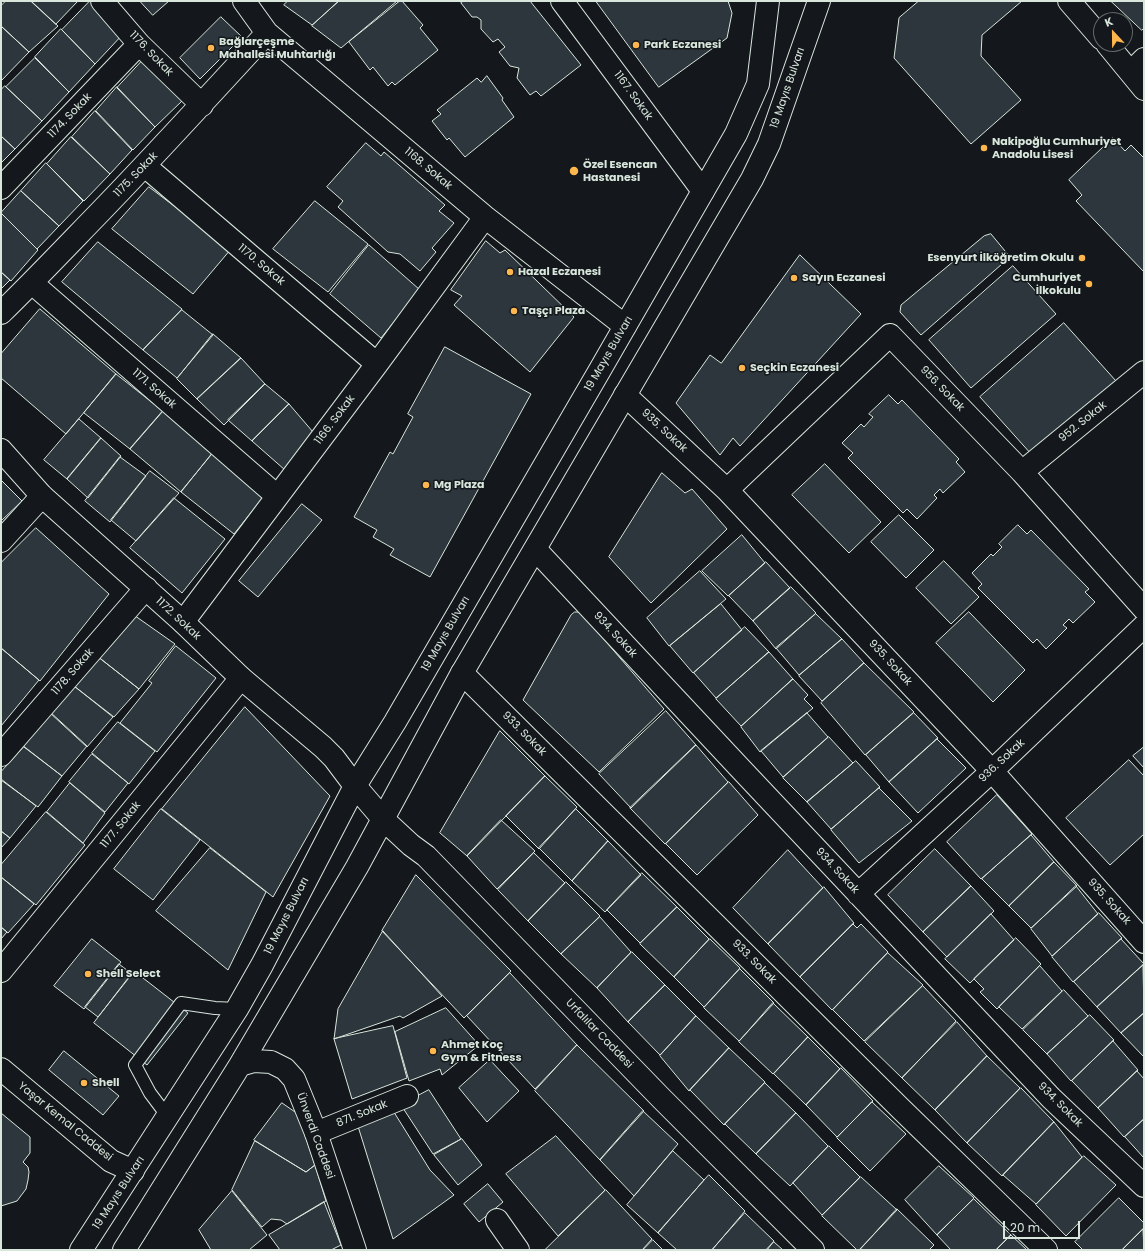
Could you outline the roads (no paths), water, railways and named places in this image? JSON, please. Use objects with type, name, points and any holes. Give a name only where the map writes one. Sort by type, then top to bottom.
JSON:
[{"type":"street","name":"1176. Sokak","points":[[102,1],[140,44],[202,105]]},
{"type":"street","name":"1168. Sokak","points":[[244,1],[267,33],[485,217],[625,326]]},
{"type":"street","name":"1167. Sokak","points":[[562,1],[703,191]]},
{"type":"street","name":"19 Mayıs Bulvarı","points":[[81,1250],[237,1009],[262,965],[355,786],[403,709],[736,134],[758,84],[768,1]]},
{"type":"street","name":"19 Mayıs Bulvarı","points":[[124,1250],[240,1065],[349,881],[384,820],[462,673],[536,550],[752,179],[769,144],[818,1]]},
{"type":"street","points":[[1069,1],[1093,29]]},
{"type":"street","name":"1175. Sokak","points":[[1,312],[32,283],[145,166],[267,33]]},
{"type":"street","name":"1174. Sokak","points":[[1,188],[140,44]]},
{"type":"street","points":[[1116,52],[1140,73]]},
{"type":"street","name":"1170. Sokak","points":[[145,166],[377,364]]},
{"type":"street","name":"1166. Sokak","points":[[183,622],[377,364],[485,217]]},
{"type":"street","name":"1171. Sokak","points":[[32,283],[277,496]]},
{"type":"street","name":"956. Sokak","points":[[727,490],[890,335],[1022,472],[1144,609]]},
{"type":"street","name":"952. Sokak","points":[[1022,472],[1144,372]]},
{"type":"street","name":"935. Sokak","points":[[625,395],[727,490],[992,771],[1144,942]]},
{"type":"street","name":"1172. Sokak","points":[[1,450],[42,496],[146,588],[241,678],[323,747],[334,758],[355,786]]},
{"type":"street","points":[[1,541],[42,496]]},
{"type":"street","name":"934. Sokak","points":[[536,550],[1051,1098],[1144,1186]]},
{"type":"street","name":"1178. Sokak","points":[[1,755],[146,588]]},
{"type":"street","name":"936. Sokak","points":[[858,894],[992,771],[1144,626]]},
{"type":"street","name":"933. Sokak","points":[[462,673],[900,1108],[1046,1250]]},
{"type":"street","name":"1177. Sokak","points":[[1,971],[241,678]]},
{"type":"street","name":"Urfalılar Caddesi","points":[[355,786],[384,820],[411,845],[426,856],[661,1098],[813,1250]]},
{"type":"street","name":"Ünverdi Caddesi","points":[[240,1065],[254,1061],[271,1062],[285,1069],[294,1079],[316,1133],[355,1250]]},
{"type":"street","name":"Yaşar Kemal Caddesi","points":[[1,1069],[111,1161],[133,1171]]},
{"type":"street","name":"871. Sokak","points":[[316,1133],[407,1096]]},
{"type":"street","points":[[497,1220],[518,1250]]},
{"type":"lane","points":[[168,1117],[150,1093],[136,1065],[181,1003],[215,1008],[237,1009]]},
{"type":"place","name":"Park Eczanesi","points":[[636,45]]},
{"type":"place","name":"Bağlarçeşme Mahallesi Muhtarlığı","points":[[211,48]]},
{"type":"place","name":"Nakipoğlu Cumhuriyet Anadolu Lisesi","points":[[984,148]]},
{"type":"place","name":"Özel Esencan Hastanesi","points":[[574,171]]},
{"type":"place","name":"Esenyurt İlköğretim Okulu","points":[[1082,258]]},
{"type":"place","name":"Hazal Eczanesi","points":[[510,272]]},
{"type":"place","name":"Sayın Eczanesi","points":[[794,278]]},
{"type":"place","name":"Cumhuriyet İlkokulu","points":[[1089,284]]},
{"type":"place","name":"Taşçı Plaza","points":[[514,311]]},
{"type":"place","name":"Seçkin Eczanesi","points":[[742,368]]},
{"type":"place","name":"Mg Plaza","points":[[426,485]]},
{"type":"place","name":"Shell Select","points":[[88,974]]},
{"type":"place","name":"Ahmet Koç Gym & Fitness","points":[[433,1051]]},
{"type":"place","name":"Shell","points":[[84,1083]]}]
